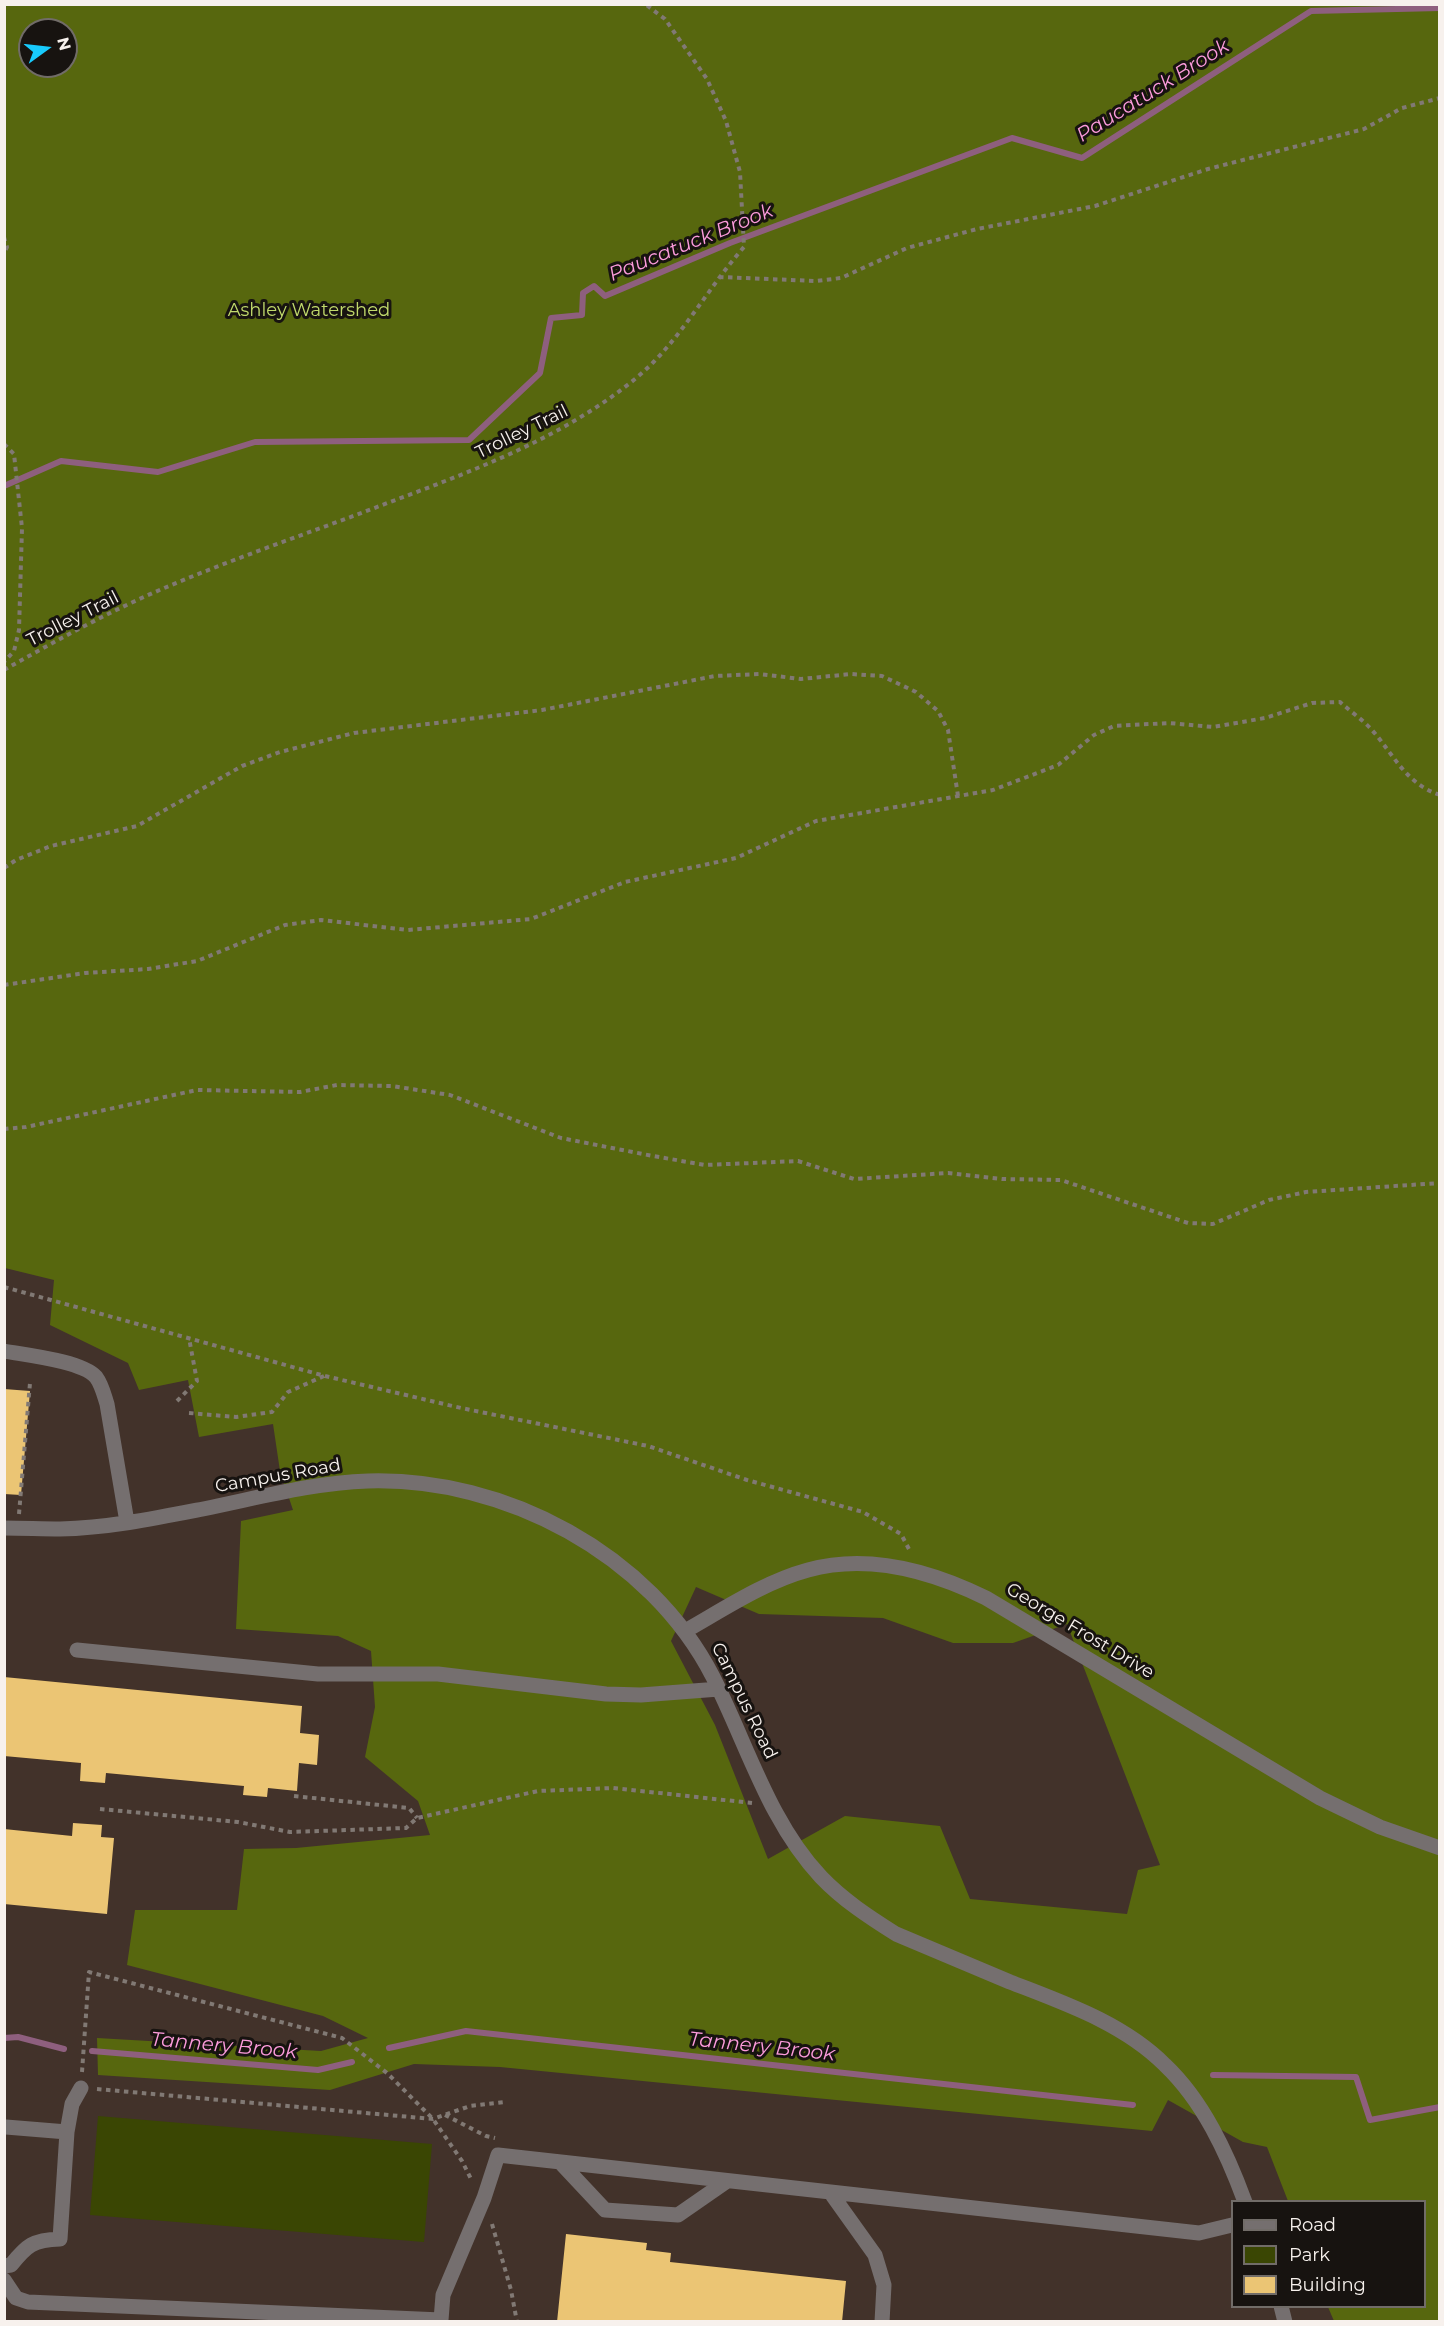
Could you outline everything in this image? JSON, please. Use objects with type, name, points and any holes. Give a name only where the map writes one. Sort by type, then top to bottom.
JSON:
[{"type":"street","points":[[4,1351],[63,1362],[95,1376],[103,1389],[107,1404],[127,1522]]},
{"type":"street","name":"Campus Road","points":[[4,1528],[61,1529],[127,1522],[204,1509],[318,1485],[394,1481],[454,1489],[517,1508],[584,1540],[628,1572],[685,1631],[719,1689],[772,1806],[809,1863],[833,1890],[864,1915],[896,1934],[1103,2021],[1138,2042],[1167,2066],[1199,2107],[1227,2159],[1244,2200]]},
{"type":"street","name":"George Frost Drive","points":[[685,1631],[768,1586],[808,1570],[834,1565],[866,1564],[922,1572],[959,1585],[986,1598],[1320,1798],[1380,1827],[1440,1848]]},
{"type":"street","points":[[78,1650],[318,1674],[438,1674],[606,1694],[650,1695],[719,1689]]},
{"type":"street","points":[[4,2266],[11,2265],[25,2247],[41,2240],[60,2239],[67,2132],[72,2104],[81,2088]]},
{"type":"street","points":[[5,2131],[67,2132]]},
{"type":"street","points":[[4,2280],[16,2298],[28,2302],[441,2320],[443,2295],[484,2198],[498,2155],[1198,2233],[1231,2225]]},
{"type":"street","points":[[560,2162],[605,2210],[678,2215],[727,2181]]},
{"type":"street","points":[[830,2192],[875,2255],[884,2285],[882,2322]]},
{"type":"path","name":"Trolley Trail","points":[[4,670],[46,646],[168,586],[495,461],[581,418],[636,378],[674,342],[712,290],[718,277],[744,247],[740,172],[726,121],[707,79],[664,19],[645,4]]},
{"type":"path","points":[[718,277],[816,281],[841,278],[907,248],[977,229],[1095,206],[1209,169],[1364,129],[1402,108],[1440,98]]},
{"type":"path","points":[[4,237],[7,247],[4,252]]},
{"type":"path","points":[[4,444],[14,454],[22,528],[19,630],[14,651],[4,662]]},
{"type":"path","points":[[4,868],[16,860],[51,846],[137,826],[242,766],[280,752],[354,733],[542,710],[715,676],[759,675],[801,679],[851,674],[882,676],[916,692],[938,711],[948,730],[958,796]]},
{"type":"path","points":[[4,985],[85,973],[148,969],[197,961],[285,925],[321,920],[408,930],[531,919],[625,882],[736,858],[816,821],[993,790],[1058,765],[1094,735],[1114,726],[1169,723],[1213,727],[1264,718],[1312,703],[1340,702],[1371,728],[1407,775],[1424,790],[1440,795]]},
{"type":"path","points":[[4,1129],[26,1127],[197,1089],[300,1092],[337,1085],[392,1086],[450,1095],[561,1138],[705,1165],[798,1161],[854,1179],[948,1173],[1002,1179],[1061,1179],[1188,1223],[1213,1224],[1269,1200],[1306,1192],[1440,1183]]},
{"type":"path","points":[[4,1287],[325,1376],[461,1408],[648,1446],[747,1480],[863,1512],[901,1534],[922,1572]]},
{"type":"path","points":[[177,1401],[197,1381],[189,1338]]},
{"type":"path","points":[[189,1413],[236,1417],[273,1412],[288,1392],[325,1376]]},
{"type":"path","points":[[19,1514],[30,1383]]},
{"type":"path","points":[[100,1809],[238,1822],[290,1832],[406,1828],[417,1818],[538,1791],[614,1788],[756,1804]]},
{"type":"path","points":[[294,1796],[409,1808],[417,1818]]},
{"type":"path","points":[[83,2069],[89,1972],[342,2038],[387,2073],[433,2119],[462,2161],[474,2187]]},
{"type":"path","points":[[81,2088],[433,2119],[470,2106],[504,2102]]},
{"type":"path","points":[[444,2115],[486,2136],[500,2139]]},
{"type":"path","points":[[490,2222],[511,2290],[517,2322]]},
{"type":"shaded area","points":[[661,556],[1289,2200],[1231,2200],[1231,2308],[1329,2308],[1335,2321],[5,2322],[5,755]]},
{"type":"green space","name":"Ashley Watershed","points":[[4,5],[1439,5],[1439,2321],[1334,2321],[1328,2308],[1426,2308],[1426,2200],[1288,2200],[1267,2147],[1243,2142],[1168,2100],[1152,2131],[500,2067],[414,2064],[330,2090],[98,2075],[97,2038],[321,2051],[368,2038],[323,2016],[127,1965],[135,1910],[237,1910],[244,1849],[296,1848],[430,1835],[418,1801],[365,1757],[375,1707],[371,1651],[338,1636],[236,1629],[241,1521],[293,1510],[280,1471],[273,1424],[199,1437],[188,1380],[139,1390],[128,1363],[50,1325],[54,1280],[5,1268]],"holes":[[[696,1587],[759,1614],[883,1618],[953,1643],[1013,1643],[1067,1624],[1160,1865],[1138,1870],[1127,1914],[970,1899],[940,1826],[845,1816],[768,1859],[715,1725],[671,1641]]]},
{"type":"green space","points":[[98,2116],[432,2144],[424,2242],[90,2215]]},
{"type":"building","points":[[4,1389],[30,1391],[21,1495],[4,1494]]},
{"type":"building","points":[[4,1677],[302,1706],[300,1733],[319,1735],[317,1765],[299,1763],[297,1791],[268,1788],[267,1797],[243,1795],[244,1786],[106,1773],[105,1783],[80,1781],[81,1763],[4,1756]]},
{"type":"building","points":[[73,1823],[102,1825],[101,1837],[114,1838],[107,1914],[4,1904],[4,1829],[72,1836]]},
{"type":"building","points":[[566,2234],[647,2243],[646,2250],[671,2253],[670,2262],[846,2281],[842,2322],[557,2322]]},
{"type":"waterway","name":"Paucatuck Brook","points":[[4,486],[61,461],[158,472],[255,442],[469,440],[540,373],[551,318],[582,315],[583,293],[594,286],[605,296],[730,243],[1012,138],[1082,158],[1311,11],[1440,8]]},
{"type":"waterway","name":"Tannery Brook","points":[[389,2048],[466,2031],[1133,2105]]},
{"type":"waterway","name":"Tannery Brook","points":[[4,2038],[18,2037],[64,2049]]},
{"type":"waterway","name":"Tannery Brook","points":[[92,2051],[318,2070],[352,2062]]},
{"type":"waterway","name":"Tannery Brook","points":[[1213,2075],[1356,2077],[1370,2120],[1440,2107]]}]
